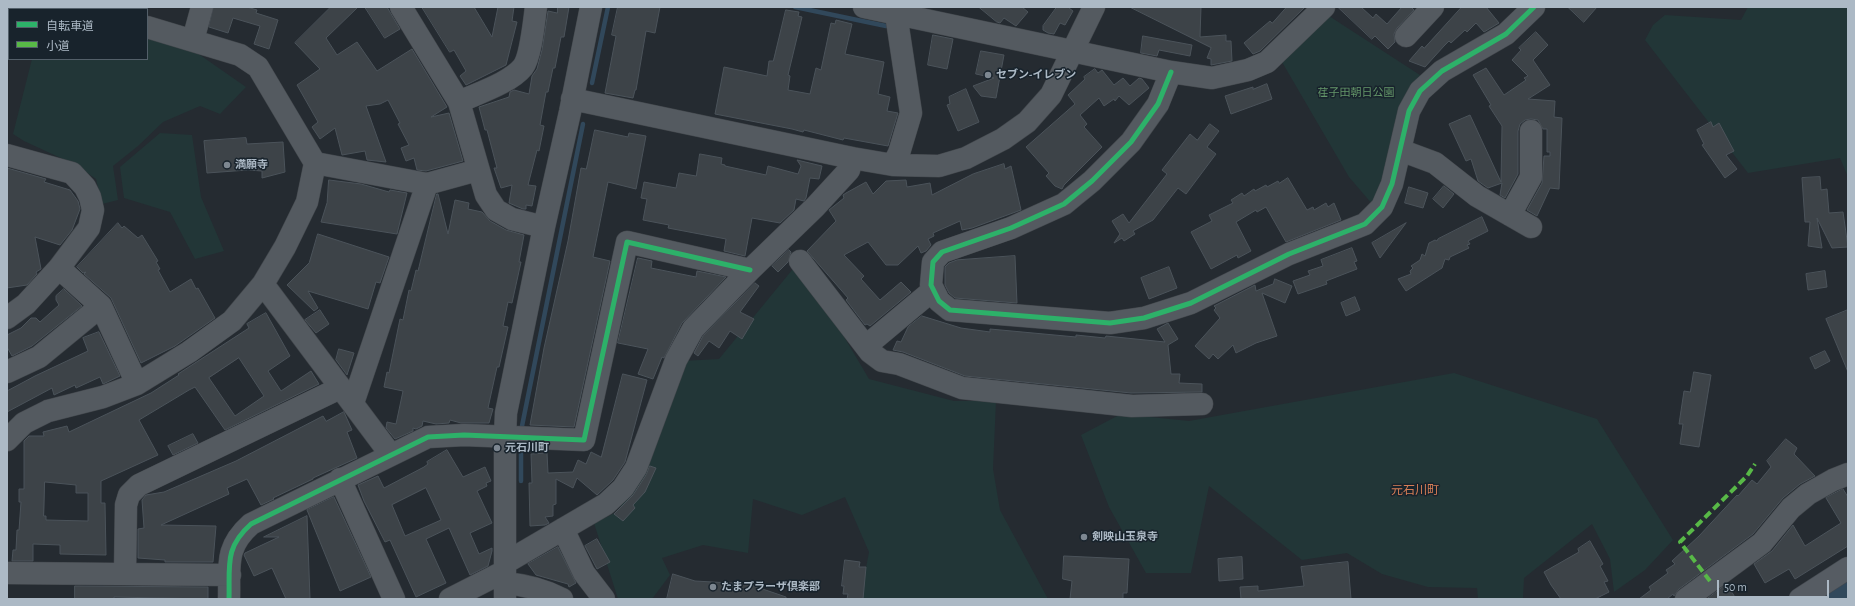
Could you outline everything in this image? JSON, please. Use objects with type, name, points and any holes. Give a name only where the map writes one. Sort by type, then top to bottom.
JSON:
[{"type":"main road","points":[[1800,599],[1848,568]]},
{"type":"street","points":[[193,40],[202,7]]},
{"type":"street","points":[[401,7],[459,102],[486,195],[496,210],[512,219],[544,227]]},
{"type":"street","points":[[459,102],[512,77],[524,66],[530,46],[536,7]]},
{"type":"street","points":[[505,579],[506,412],[591,7]]},
{"type":"street","points":[[864,7],[1171,72],[1212,78],[1248,70],[1267,62],[1324,7]]},
{"type":"street","points":[[572,99],[852,158],[893,165],[939,166],[966,158],[1003,139],[1027,122],[1051,94],[1094,7]]},
{"type":"street","points":[[1406,36],[1433,7]]},
{"type":"street","points":[[1171,72],[1158,104],[1131,142],[1092,181],[1064,204],[1011,228],[942,252],[933,262],[931,286],[939,301],[950,310],[1110,323],[1144,318],[1191,303],[1289,254],[1365,224],[1382,207],[1392,184],[1409,111],[1420,91],[1442,71],[1506,34],[1534,7]]},
{"type":"street","points":[[893,165],[900,153],[910,113],[896,14]]},
{"type":"street","points":[[7,440],[24,422],[48,411],[103,397],[137,384],[190,352],[232,321],[263,284],[285,247],[307,202],[315,163],[258,67],[240,55],[148,27]]},
{"type":"street","points":[[1510,215],[1531,177],[1531,131]]},
{"type":"street","points":[[1400,150],[1435,163],[1477,196],[1531,227]]},
{"type":"street","points":[[7,155],[72,173],[85,187],[90,197],[93,210],[89,228],[59,268],[26,304],[7,318]]},
{"type":"street","points":[[450,599],[505,579],[563,529],[606,504],[623,488],[636,468],[676,360],[693,329],[750,270],[815,207],[849,170],[852,158]]},
{"type":"street","points":[[315,163],[427,184],[478,170]]},
{"type":"street","points":[[125,574],[126,505],[129,495],[139,485],[347,396],[427,184]]},
{"type":"street","points":[[229,599],[231,550],[241,533],[251,524],[428,437],[464,435],[584,440],[627,242],[750,270]]},
{"type":"street","points":[[800,261],[866,346],[882,361],[899,364],[962,388],[1132,406],[1202,404]]},
{"type":"street","points":[[59,268],[101,306],[137,384]]},
{"type":"street","points":[[263,284],[391,455]]},
{"type":"street","points":[[866,346],[933,290]]},
{"type":"street","points":[[7,372],[39,357],[101,306]]},
{"type":"street","points":[[1686,599],[1762,543],[1791,508],[1808,494],[1833,480],[1848,474]]},
{"type":"street","points":[[340,479],[394,599]]},
{"type":"street","points":[[563,529],[584,573],[604,599]]},
{"type":"street","points":[[7,573],[230,575]]},
{"type":"street","points":[[505,579],[545,590],[562,599]]},
{"type":"green space","points":[[1748,7],[1848,7],[1848,177],[1840,158],[1748,173],[1645,40],[1653,25],[1665,15],[1741,20]]},
{"type":"green space","name":"荏子田朝日公園","points":[[1329,16],[1423,77],[1388,170],[1373,205],[1349,177],[1282,62]]},
{"type":"green space","points":[[148,31],[177,39],[246,87],[220,114],[200,106],[163,122],[138,146],[113,166],[118,200],[102,204],[96,179],[76,165],[24,141],[13,134],[32,60],[148,60]]},
{"type":"green space","points":[[160,133],[192,135],[201,197],[224,251],[195,259],[170,212],[124,198],[120,167]]},
{"type":"green space","points":[[797,264],[820,296],[869,379],[954,401],[996,401],[993,469],[1000,510],[1048,599],[863,599],[863,584],[869,552],[845,497],[802,515],[753,499],[748,553],[703,545],[662,558],[670,575],[652,599],[618,599],[594,523],[617,512],[647,465],[682,361],[719,359]]},
{"type":"green space","points":[[1454,373],[1597,419],[1673,540],[1645,570],[1614,592],[1610,559],[1592,524],[1524,578],[1523,599],[1478,599],[1477,588],[1428,587],[1382,574],[1347,553],[1302,560],[1209,486],[1191,573],[1146,573],[1109,507],[1081,435],[1121,414],[1189,421]]},
{"type":"building","points":[[214,7],[247,7],[257,10],[256,13],[278,20],[269,49],[254,44],[260,26],[233,18],[228,33],[209,27]]},
{"type":"building","points":[[331,7],[358,7],[326,38],[337,55],[357,42],[377,71],[412,49],[447,107],[431,117],[449,113],[463,161],[426,171],[417,170],[414,158],[406,161],[401,148],[409,145],[388,100],[380,104],[366,106],[386,162],[367,160],[365,151],[342,155],[335,128],[320,139],[312,127],[318,122],[297,85],[320,69],[295,43]]},
{"type":"building","points":[[365,7],[387,7],[400,29],[385,38]]},
{"type":"building","points":[[422,7],[474,7],[492,37],[498,7],[514,7],[512,21],[517,22],[506,65],[466,85],[460,76],[466,71],[454,50],[450,52]]},
{"type":"building","points":[[558,7],[569,7],[564,37],[561,37],[555,68],[553,68],[548,92],[546,92],[540,125],[544,126],[539,151],[537,150],[528,185],[536,186],[532,206],[526,205],[526,209],[523,209],[509,203],[512,185],[501,188],[494,168],[497,168],[487,130],[485,130],[479,107],[509,97],[510,92],[514,90],[529,94],[532,76],[537,69],[542,50],[548,11],[557,13]]},
{"type":"building","points":[[618,7],[660,7],[655,33],[646,31],[636,90],[633,98],[605,93],[616,36],[612,35]]},
{"type":"building","points":[[979,7],[1022,7],[1028,12],[1016,26],[1004,18],[1000,23],[997,22]]},
{"type":"building","points":[[1057,7],[1069,7],[1073,11],[1065,25],[1060,23],[1054,34],[1048,33],[1043,30],[1043,26]]},
{"type":"building","points":[[1130,7],[1201,7],[1200,37],[1226,35],[1226,41],[1231,41],[1232,61],[1211,65],[1211,59],[1207,58],[1211,48]]},
{"type":"building","points":[[1287,7],[1305,7],[1260,51],[1253,54],[1244,43],[1270,21],[1272,23]]},
{"type":"building","points":[[1338,7],[1361,7],[1373,18],[1376,14],[1387,24],[1402,7],[1411,7],[1414,10],[1397,28],[1394,34],[1395,42],[1388,49],[1375,36],[1372,39]]},
{"type":"building","points":[[1462,7],[1486,7],[1499,23],[1484,32],[1476,23],[1467,32],[1465,30],[1451,43],[1449,41],[1425,67],[1409,61],[1422,46],[1424,48]]},
{"type":"building","points":[[1568,7],[1597,7],[1584,22]]},
{"type":"building","points":[[786,10],[799,12],[798,16],[802,17],[788,75],[790,76],[788,90],[810,94],[816,68],[821,70],[831,23],[835,24],[836,20],[852,24],[845,54],[884,62],[878,94],[890,97],[887,111],[898,113],[888,146],[844,138],[843,140],[804,130],[803,132],[715,114],[724,67],[767,76],[769,61],[773,61]]},
{"type":"building","points":[[1536,32],[1548,45],[1533,60],[1550,85],[1528,99],[1555,101],[1554,117],[1562,118],[1559,189],[1550,188],[1537,216],[1527,210],[1542,183],[1544,156],[1550,156],[1550,152],[1547,152],[1547,129],[1543,129],[1538,120],[1525,120],[1520,124],[1518,131],[1518,174],[1505,198],[1500,195],[1502,183],[1488,188],[1478,181],[1471,159],[1466,161],[1449,124],[1470,115],[1501,182],[1502,126],[1489,106],[1491,105],[1473,75],[1486,68],[1504,95],[1526,80],[1524,78],[1528,76],[1512,60],[1521,50],[1519,48]]},
{"type":"building","points":[[933,35],[953,39],[947,69],[928,65]]},
{"type":"building","points":[[1143,36],[1192,45],[1190,56],[1159,50],[1157,56],[1141,53]]},
{"type":"building","name":"セブン-イレブン","points":[[981,51],[1004,55],[996,98],[981,96],[973,86],[994,78],[976,74]]},
{"type":"building","points":[[1095,69],[1098,73],[1102,70],[1114,85],[1123,78],[1130,86],[1139,78],[1142,79],[1149,88],[1129,105],[1119,96],[1115,101],[1114,99],[1104,106],[1099,98],[1080,115],[1087,124],[1084,127],[1102,147],[1064,185],[1062,189],[1055,186],[1046,176],[1049,173],[1026,147],[1075,104],[1068,95],[1085,79],[1084,77]]},
{"type":"building","points":[[1267,84],[1272,99],[1231,114],[1225,96]]},
{"type":"building","points":[[966,89],[979,122],[958,131],[947,105],[950,104],[949,97]]},
{"type":"building","points":[[1711,122],[1713,127],[1719,123],[1734,151],[1726,155],[1737,169],[1725,178],[1702,145],[1704,144],[1697,130]]},
{"type":"building","points":[[1210,124],[1219,131],[1207,147],[1216,154],[1186,194],[1178,188],[1153,220],[1133,231],[1135,234],[1124,241],[1122,238],[1114,243],[1120,234],[1112,221],[1123,214],[1129,223],[1167,174],[1162,170],[1190,134],[1197,140]]},
{"type":"building","points":[[595,130],[628,137],[629,133],[646,136],[636,189],[608,182],[593,257],[610,261],[574,427],[530,425],[544,348],[568,241],[581,168],[586,169]]},
{"type":"building","name":"満願寺","points":[[246,138],[247,144],[283,142],[285,172],[262,178],[262,171],[248,170],[207,173],[204,141]]},
{"type":"building","points":[[700,154],[722,158],[721,164],[725,166],[766,175],[768,166],[798,174],[801,166],[797,160],[822,166],[819,179],[810,178],[804,201],[796,199],[794,210],[780,223],[752,218],[745,256],[724,251],[726,239],[668,228],[669,225],[643,220],[647,199],[641,198],[644,182],[676,188],[679,173],[696,176]]},
{"type":"building","points":[[1004,164],[1005,169],[1011,166],[1021,210],[972,228],[962,230],[960,221],[933,233],[934,236],[928,239],[931,245],[926,251],[921,253],[918,246],[898,265],[886,265],[868,242],[844,255],[864,276],[861,279],[880,300],[901,282],[911,292],[870,326],[867,324],[865,325],[846,300],[848,298],[807,251],[836,221],[829,210],[844,198],[843,195],[866,182],[873,194],[886,181],[906,180],[907,187],[930,183],[932,195],[973,174]]},
{"type":"building","points":[[7,168],[46,179],[44,182],[70,190],[78,201],[80,209],[72,230],[60,245],[35,237],[41,269],[36,272],[37,274],[27,285],[7,288]]},
{"type":"building","points":[[1820,177],[1821,190],[1827,189],[1829,213],[1843,212],[1848,247],[1832,248],[1817,218],[1822,248],[1808,246],[1810,222],[1805,222],[1802,178]]},
{"type":"building","points":[[1288,178],[1307,210],[1313,207],[1314,210],[1326,203],[1328,207],[1334,203],[1341,220],[1286,242],[1266,207],[1257,212],[1256,210],[1236,222],[1251,251],[1238,258],[1237,255],[1211,269],[1191,232],[1212,221],[1209,215],[1233,203],[1231,200],[1242,193],[1244,196],[1254,189],[1255,191],[1266,185],[1267,187]]},
{"type":"building","points":[[329,180],[361,184],[389,192],[390,190],[407,193],[397,234],[321,222],[327,203]]},
{"type":"building","points":[[1444,186],[1454,194],[1443,208],[1433,199]]},
{"type":"building","points":[[1409,187],[1428,193],[1423,208],[1405,203]]},
{"type":"building","points":[[437,194],[448,234],[455,200],[469,203],[468,209],[482,212],[490,221],[506,230],[524,235],[519,262],[521,262],[512,303],[508,302],[503,326],[508,327],[488,408],[493,409],[489,423],[461,423],[450,420],[449,423],[436,424],[423,421],[422,426],[416,429],[413,428],[413,431],[395,439],[386,428],[387,422],[396,424],[403,391],[384,387],[387,372],[389,373],[400,319],[403,320],[409,290],[411,291],[416,270],[418,271]]},
{"type":"building","points":[[1482,217],[1488,231],[1468,241],[1470,244],[1467,245],[1469,248],[1450,257],[1449,260],[1445,259],[1442,268],[1406,291],[1398,279],[1411,274],[1410,271],[1413,268],[1411,266],[1420,260],[1422,254],[1425,256],[1429,243],[1435,240],[1437,241],[1438,239]]},
{"type":"building","points":[[118,223],[122,228],[124,226],[138,238],[142,235],[158,261],[156,262],[160,269],[158,270],[170,292],[191,279],[196,289],[198,288],[215,318],[175,346],[141,363],[111,298],[84,274],[86,272],[83,273],[77,267]]},
{"type":"building","points":[[1406,223],[1380,258],[1372,243]]},
{"type":"building","points":[[318,234],[389,257],[380,283],[376,282],[368,309],[308,291],[318,308],[314,311],[287,285],[309,263]]},
{"type":"building","points":[[1352,248],[1357,261],[1354,262],[1357,269],[1326,281],[1327,284],[1298,294],[1293,281],[1310,275],[1308,271],[1323,266],[1321,260]]},
{"type":"building","points":[[789,250],[791,252],[788,262],[778,272],[772,266]]},
{"type":"building","points":[[1015,256],[1017,303],[955,298],[949,293],[945,285],[945,267],[949,263],[957,260]]},
{"type":"building","points":[[638,258],[652,261],[651,268],[696,277],[697,271],[726,277],[682,323],[664,358],[662,357],[653,379],[638,374],[648,349],[618,343]]},
{"type":"building","points":[[1169,267],[1177,288],[1149,299],[1141,278]]},
{"type":"building","points":[[1825,271],[1827,287],[1808,290],[1806,274]]},
{"type":"building","points":[[1275,279],[1292,286],[1285,303],[1262,293],[1277,336],[1256,343],[1236,353],[1233,345],[1218,359],[1213,354],[1209,359],[1195,346],[1220,318],[1214,310],[1216,308],[1214,306],[1255,285],[1256,291],[1273,284]]},
{"type":"building","points":[[755,283],[759,286],[740,312],[754,319],[742,339],[730,331],[719,348],[709,341],[698,356],[694,353],[703,336]]},
{"type":"building","points":[[64,289],[82,306],[32,346],[12,356],[7,347],[7,335],[21,328],[31,318],[36,318],[40,322],[59,305],[56,300],[56,296]]},
{"type":"building","points":[[1355,297],[1360,310],[1346,316],[1341,303]]},
{"type":"building","points":[[320,310],[329,324],[316,333],[305,320]]},
{"type":"building","points":[[1848,310],[1848,372],[1826,319]]},
{"type":"building","points":[[266,313],[290,356],[268,371],[281,391],[311,371],[319,384],[225,430],[195,387],[189,390],[139,420],[158,455],[101,481],[101,503],[105,503],[106,555],[60,554],[60,545],[33,544],[33,561],[12,561],[13,550],[16,550],[17,530],[19,530],[21,502],[19,502],[19,489],[24,489],[24,441],[29,436],[44,436],[43,432],[67,426],[69,432],[151,393],[249,328],[247,324]],"holes":[[[239,358],[264,396],[235,416],[209,378]],[[45,482],[76,485],[76,493],[88,493],[88,521],[46,520],[46,516],[44,516]]]},
{"type":"building","points":[[922,316],[961,328],[990,332],[990,329],[1076,337],[1076,335],[1105,338],[1106,336],[1165,342],[1157,329],[1168,323],[1178,339],[1168,345],[1171,374],[1180,374],[1179,383],[1202,384],[1202,392],[1131,393],[965,376],[903,352],[893,350],[897,341],[901,342],[908,327]]},
{"type":"building","points":[[99,332],[120,376],[103,384],[100,377],[76,388],[75,385],[54,395],[52,388],[7,412],[7,391],[88,351],[83,338]]},
{"type":"building","points":[[339,349],[354,353],[347,375],[336,360]]},
{"type":"building","points":[[1825,351],[1830,361],[1815,369],[1810,358]]},
{"type":"building","points":[[1694,372],[1711,375],[1699,447],[1680,444],[1683,424],[1679,424],[1684,391],[1690,392]]},
{"type":"building","points":[[623,374],[647,380],[625,462],[613,480],[597,495],[577,478],[573,488],[556,479],[556,504],[553,505],[553,516],[545,517],[549,523],[545,525],[530,526],[529,483],[532,483],[531,454],[547,453],[548,473],[573,472],[578,460],[586,464],[591,452],[601,457]]},
{"type":"building","points":[[344,412],[352,430],[347,432],[357,458],[313,478],[261,505],[247,479],[227,488],[229,494],[161,525],[216,526],[213,562],[165,562],[165,560],[138,558],[138,529],[144,528],[142,500],[146,495],[164,492],[236,461],[323,416],[326,421]]},
{"type":"building","points":[[193,434],[198,443],[173,455],[168,446]]},
{"type":"building","points":[[1786,439],[1797,448],[1794,454],[1815,476],[1800,484],[1783,498],[1753,534],[1679,589],[1674,596],[1673,594],[1667,599],[1639,599],[1651,590],[1649,587],[1668,573],[1666,570],[1675,564],[1672,561],[1699,536],[1752,480],[1757,484],[1771,467],[1767,461]]},
{"type":"building","points":[[447,450],[463,477],[485,467],[491,481],[486,483],[487,486],[477,491],[492,523],[470,533],[479,554],[492,548],[492,551],[488,566],[470,575],[449,528],[426,539],[446,583],[416,597],[390,540],[385,542],[364,501],[358,485],[378,476],[384,488],[424,467],[428,464],[427,462]],"holes":[[[426,488],[441,520],[405,536],[392,505]]]},
{"type":"building","points":[[650,466],[656,468],[645,492],[633,505],[635,508],[623,521],[614,514],[633,495]]},
{"type":"building","points":[[1843,489],[1848,497],[1848,546],[1795,579],[1789,569],[1765,583],[1754,564],[1772,551],[1793,525],[1805,546],[1841,523],[1826,498]]},
{"type":"building","points":[[334,497],[371,577],[340,591],[307,510]]},
{"type":"building","points":[[307,516],[310,599],[286,599],[272,568],[254,576],[244,555],[245,553],[279,537],[264,537]]},
{"type":"building","points":[[597,539],[610,562],[597,569],[585,546]]},
{"type":"building","points":[[1590,541],[1603,564],[1600,566],[1608,581],[1604,582],[1609,592],[1595,599],[1561,599],[1544,572],[1579,552],[1578,549]]},
{"type":"building","points":[[558,547],[576,583],[569,587],[568,584],[536,575],[528,564]]},
{"type":"building","points":[[1064,556],[1129,559],[1127,593],[1123,593],[1123,599],[1070,599],[1072,581],[1063,579]]},
{"type":"building","points":[[1242,557],[1243,579],[1219,581],[1218,559]]},
{"type":"building","points":[[845,560],[860,562],[859,567],[866,567],[863,599],[847,599],[848,594],[843,594],[844,586],[842,586]]},
{"type":"building","points":[[1348,562],[1351,599],[1241,599],[1240,587],[1258,586],[1258,591],[1304,586],[1301,567]]},
{"type":"building","name":"たまプラーザ倶楽部","points":[[673,574],[695,581],[748,584],[786,597],[786,599],[667,599]]},
{"type":"building","points":[[1727,584],[1736,599],[1707,599]]},
{"type":"building","points":[[75,586],[208,587],[208,599],[114,597],[114,599],[75,599]]},
{"type":"waterway","points":[[592,83],[608,7]]},
{"type":"waterway","points":[[795,7],[886,26]]},
{"type":"waterway","points":[[522,426],[583,124]]},
{"type":"waterway","points":[[521,449],[521,481]]},
{"type":"waterway","points":[[1832,599],[1848,589]]},
{"type":"marked path","points":[[1710,581],[1680,542],[1747,476],[1755,464]]},
{"type":"cycle path","points":[[1171,72],[1158,104],[1131,142],[1092,181],[1064,204],[1011,228],[942,252],[933,262],[931,285],[939,301],[950,310],[1110,323],[1144,318],[1191,303],[1289,254],[1365,224],[1382,207],[1392,184],[1409,111],[1420,91],[1442,71],[1506,34],[1534,7]]},
{"type":"cycle path","points":[[229,599],[229,567],[232,550],[236,541],[251,524],[428,437],[464,435],[584,440],[627,242],[750,270]]},
{"type":"place","name":"セブン-イレブン","points":[[988,75]]},
{"type":"place","name":"満願寺","points":[[227,165]]},
{"type":"place","name":"元石川町","points":[[497,448]]},
{"type":"place","name":"剣映山玉泉寺","points":[[1084,537]]},
{"type":"place","name":"たまプラーザ倶楽部","points":[[713,587]]},
{"type":"district","name":"元石川町","points":[[1415,490]]}]
